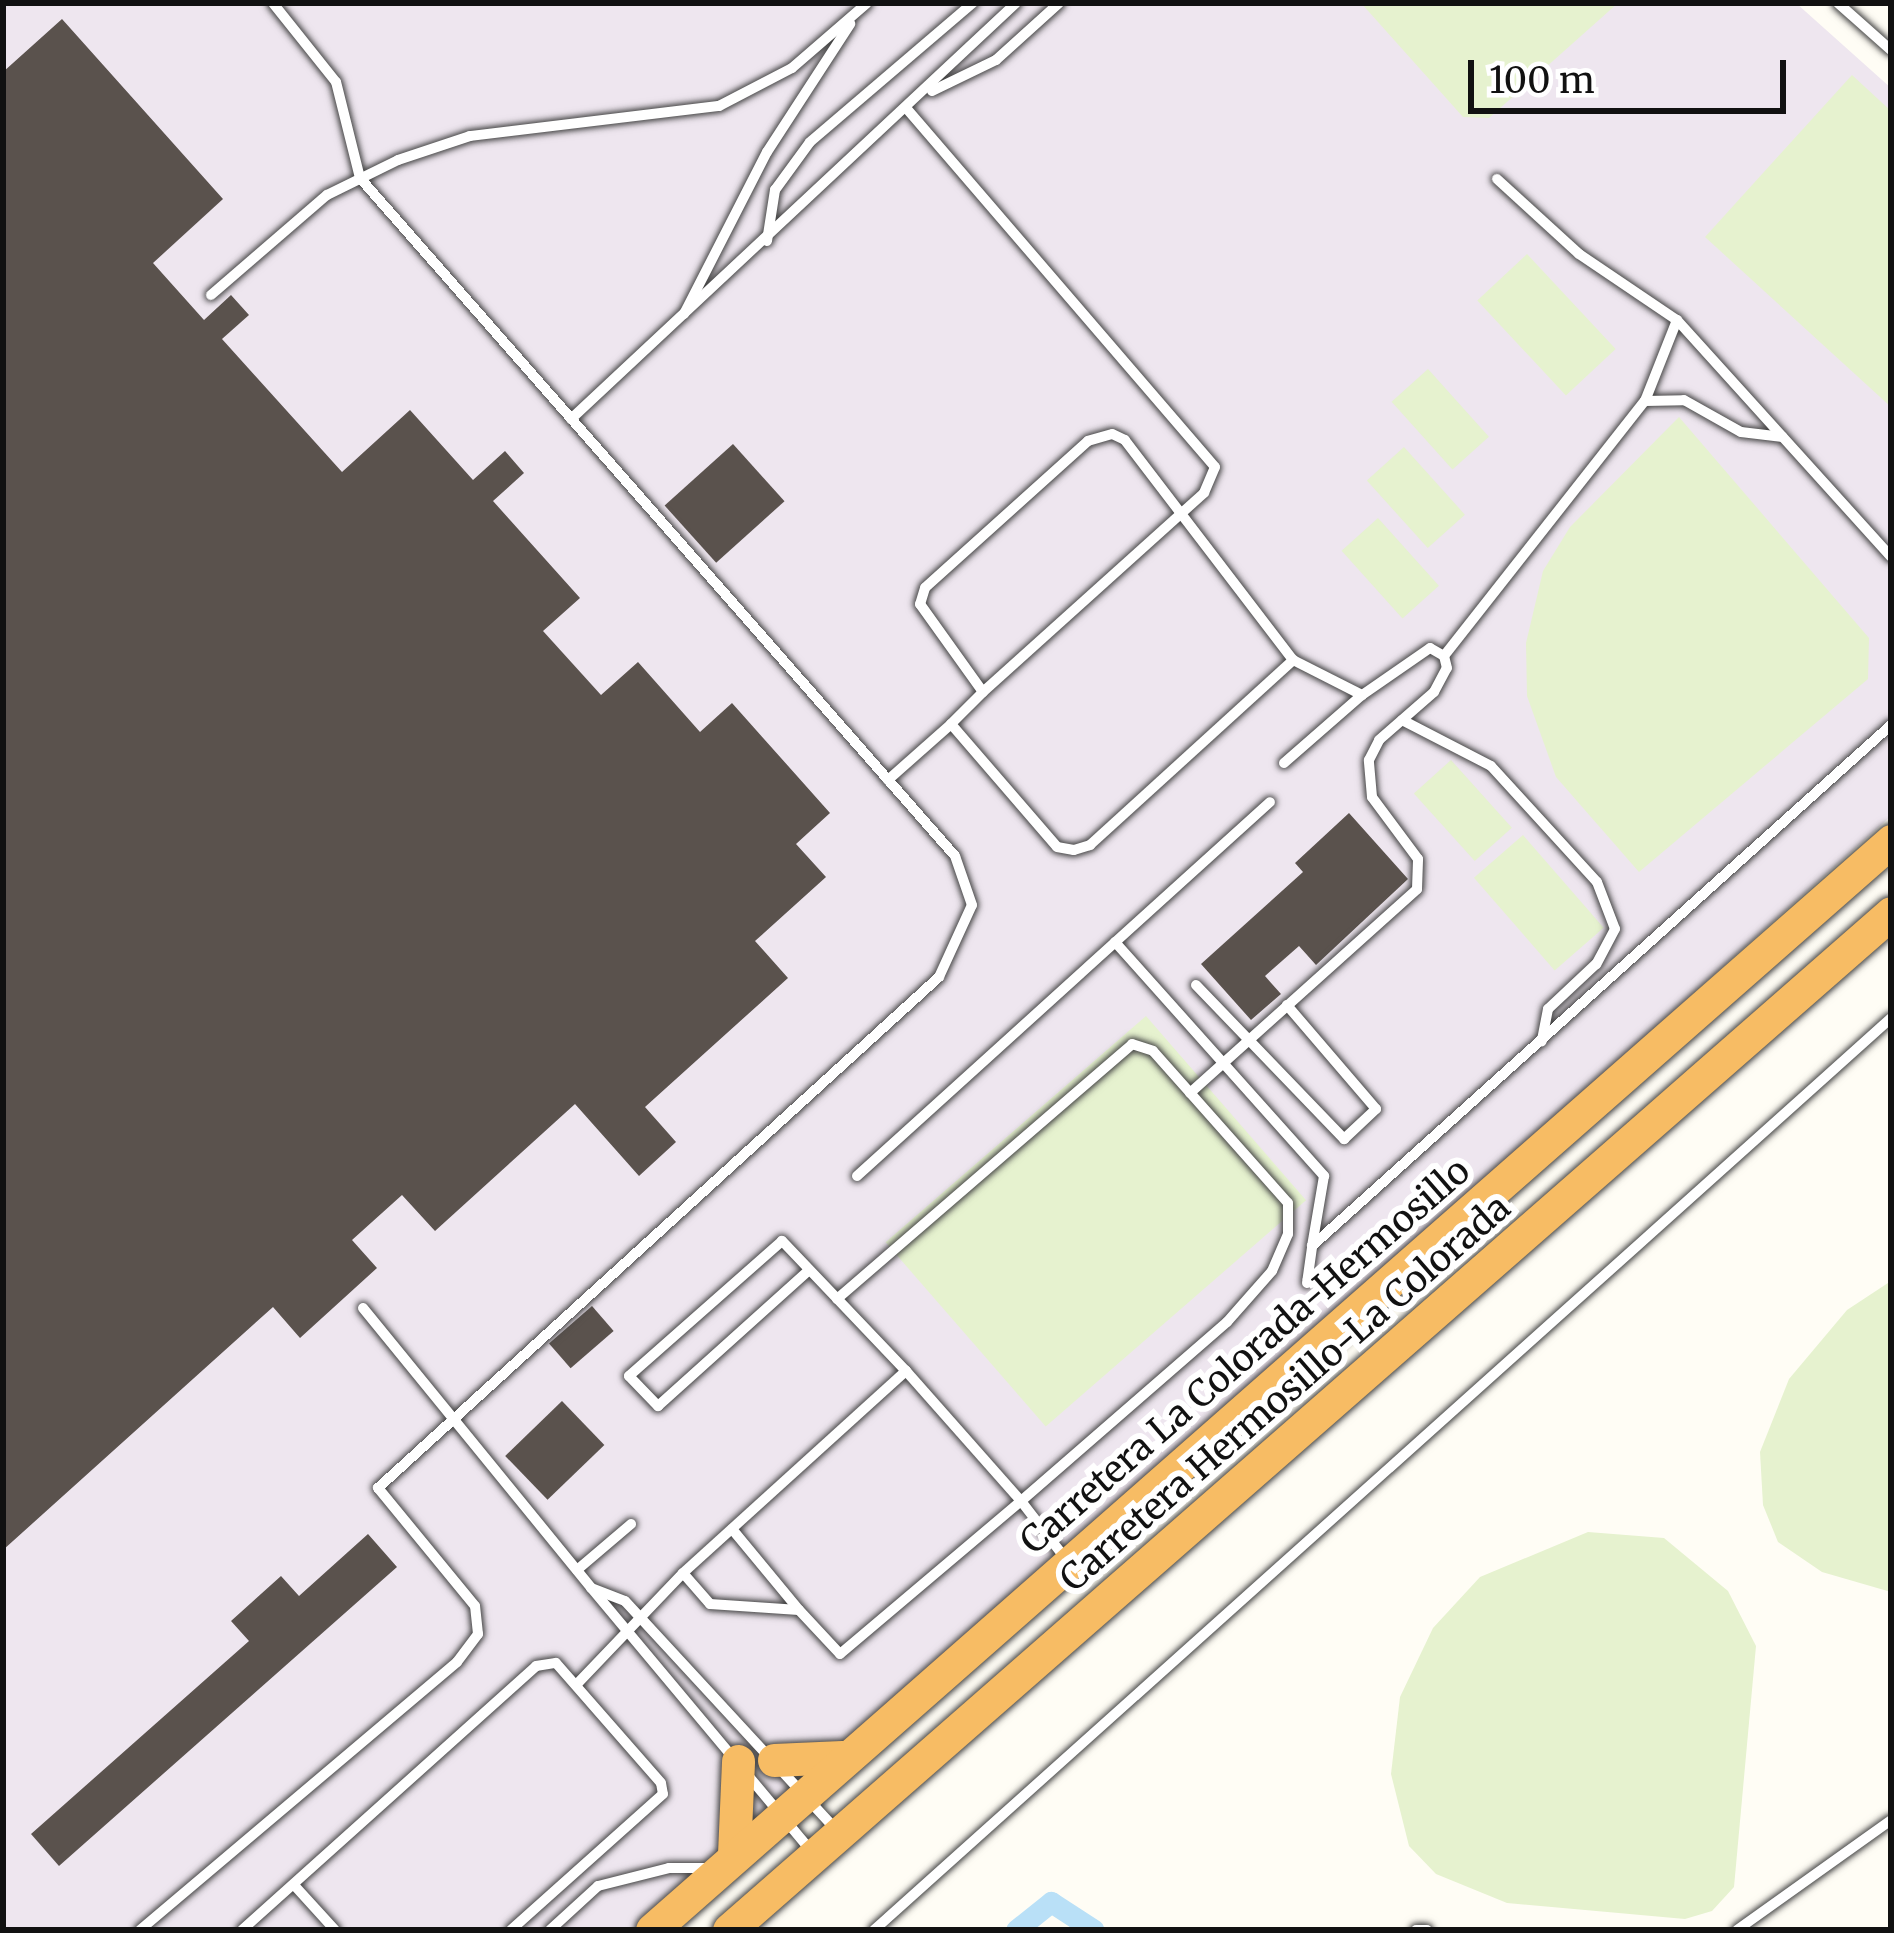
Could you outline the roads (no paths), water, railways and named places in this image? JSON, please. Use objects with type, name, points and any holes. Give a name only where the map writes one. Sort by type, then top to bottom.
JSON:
[{"type":"highway","name":"Carretera La Colorada-Hermosillo","points":[[652,1930],[842,1757],[1891,841]]},
{"type":"highway","name":"Carretera Hermosillo-La Colorada","points":[[729,1930],[1891,913]]},
{"type":"highway","points":[[774,1760],[842,1757]]},
{"type":"highway","points":[[727,1861],[738,1761]]},
{"type":"lane","points":[[140,1930],[457,1662],[478,1634],[475,1606],[378,1488],[451,1414],[955,957],[972,905],[968,882],[889,780],[360,178],[336,82],[273,3]]},
{"type":"lane","points":[[767,241],[775,190],[810,142],[973,3]]},
{"type":"lane","points":[[572,419],[908,110],[1016,3]]},
{"type":"lane","points":[[924,94],[996,60],[1059,3]]},
{"type":"lane","points":[[1838,3],[1891,50]]},
{"type":"lane","points":[[211,295],[310,208],[360,178],[470,136],[719,106],[792,68],[864,5]]},
{"type":"lane","points":[[680,322],[767,152],[864,5]]},
{"type":"lane","points":[[889,780],[1204,493],[1215,467],[908,110]]},
{"type":"lane","points":[[1497,179],[1579,254],[1676,320],[1891,557]]},
{"type":"lane","points":[[1444,656],[1645,401],[1676,320]]},
{"type":"lane","points":[[1645,401],[1684,400],[1742,432],[1783,436]]},
{"type":"lane","points":[[983,692],[920,604],[925,588],[1088,441],[1112,434],[1125,440],[1177,516],[1294,660],[1361,695]]},
{"type":"lane","points":[[1190,1093],[1417,889],[1412,844],[1368,784],[1378,740],[1434,692],[1448,668],[1444,656],[1430,648],[1361,695],[1284,763]]},
{"type":"lane","points":[[951,724],[1058,847],[1074,850],[1090,845],[1294,660]]},
{"type":"lane","points":[[1402,720],[1491,766],[1597,882],[1615,929],[1596,964],[1548,1009],[1541,1045]]},
{"type":"lane","points":[[1312,1246],[1541,1045],[1891,725]]},
{"type":"lane","points":[[857,1176],[1270,802]]},
{"type":"lane","points":[[1115,942],[1324,1176],[1306,1283]]},
{"type":"lane","points":[[1196,985],[1344,1138],[1376,1108],[1288,1005]]},
{"type":"lane","points":[[874,1930],[1891,1018]]},
{"type":"lane","points":[[732,1529],[840,1654],[1227,1322],[1272,1271],[1288,1234],[1288,1203],[1153,1051],[1132,1044],[1116,1052],[837,1299]]},
{"type":"lane","points":[[809,1270],[658,1406],[629,1376],[782,1241],[906,1371],[1069,1563]]},
{"type":"lane","points":[[363,1308],[626,1635],[738,1761],[792,1801],[828,1845]]},
{"type":"lane","points":[[577,1684],[683,1573],[906,1371]]},
{"type":"lane","points":[[577,1570],[632,1524]]},
{"type":"lane","points":[[683,1573],[710,1604],[799,1610]]},
{"type":"lane","points":[[591,1588],[625,1601],[774,1760],[792,1801],[828,1845]]},
{"type":"lane","points":[[242,1930],[536,1666],[556,1663],[662,1783],[662,1795],[511,1930]]},
{"type":"lane","points":[[1737,1930],[1891,1820]]},
{"type":"lane","points":[[550,1930],[598,1886],[669,1868],[727,1861]]},
{"type":"lane","points":[[294,1885],[335,1930]]},
{"type":"lane","points":[[1416,1930],[1427,1930]]},
{"type":"waterway","points":[[1016,1930],[1051,1902],[1094,1930]]}]
